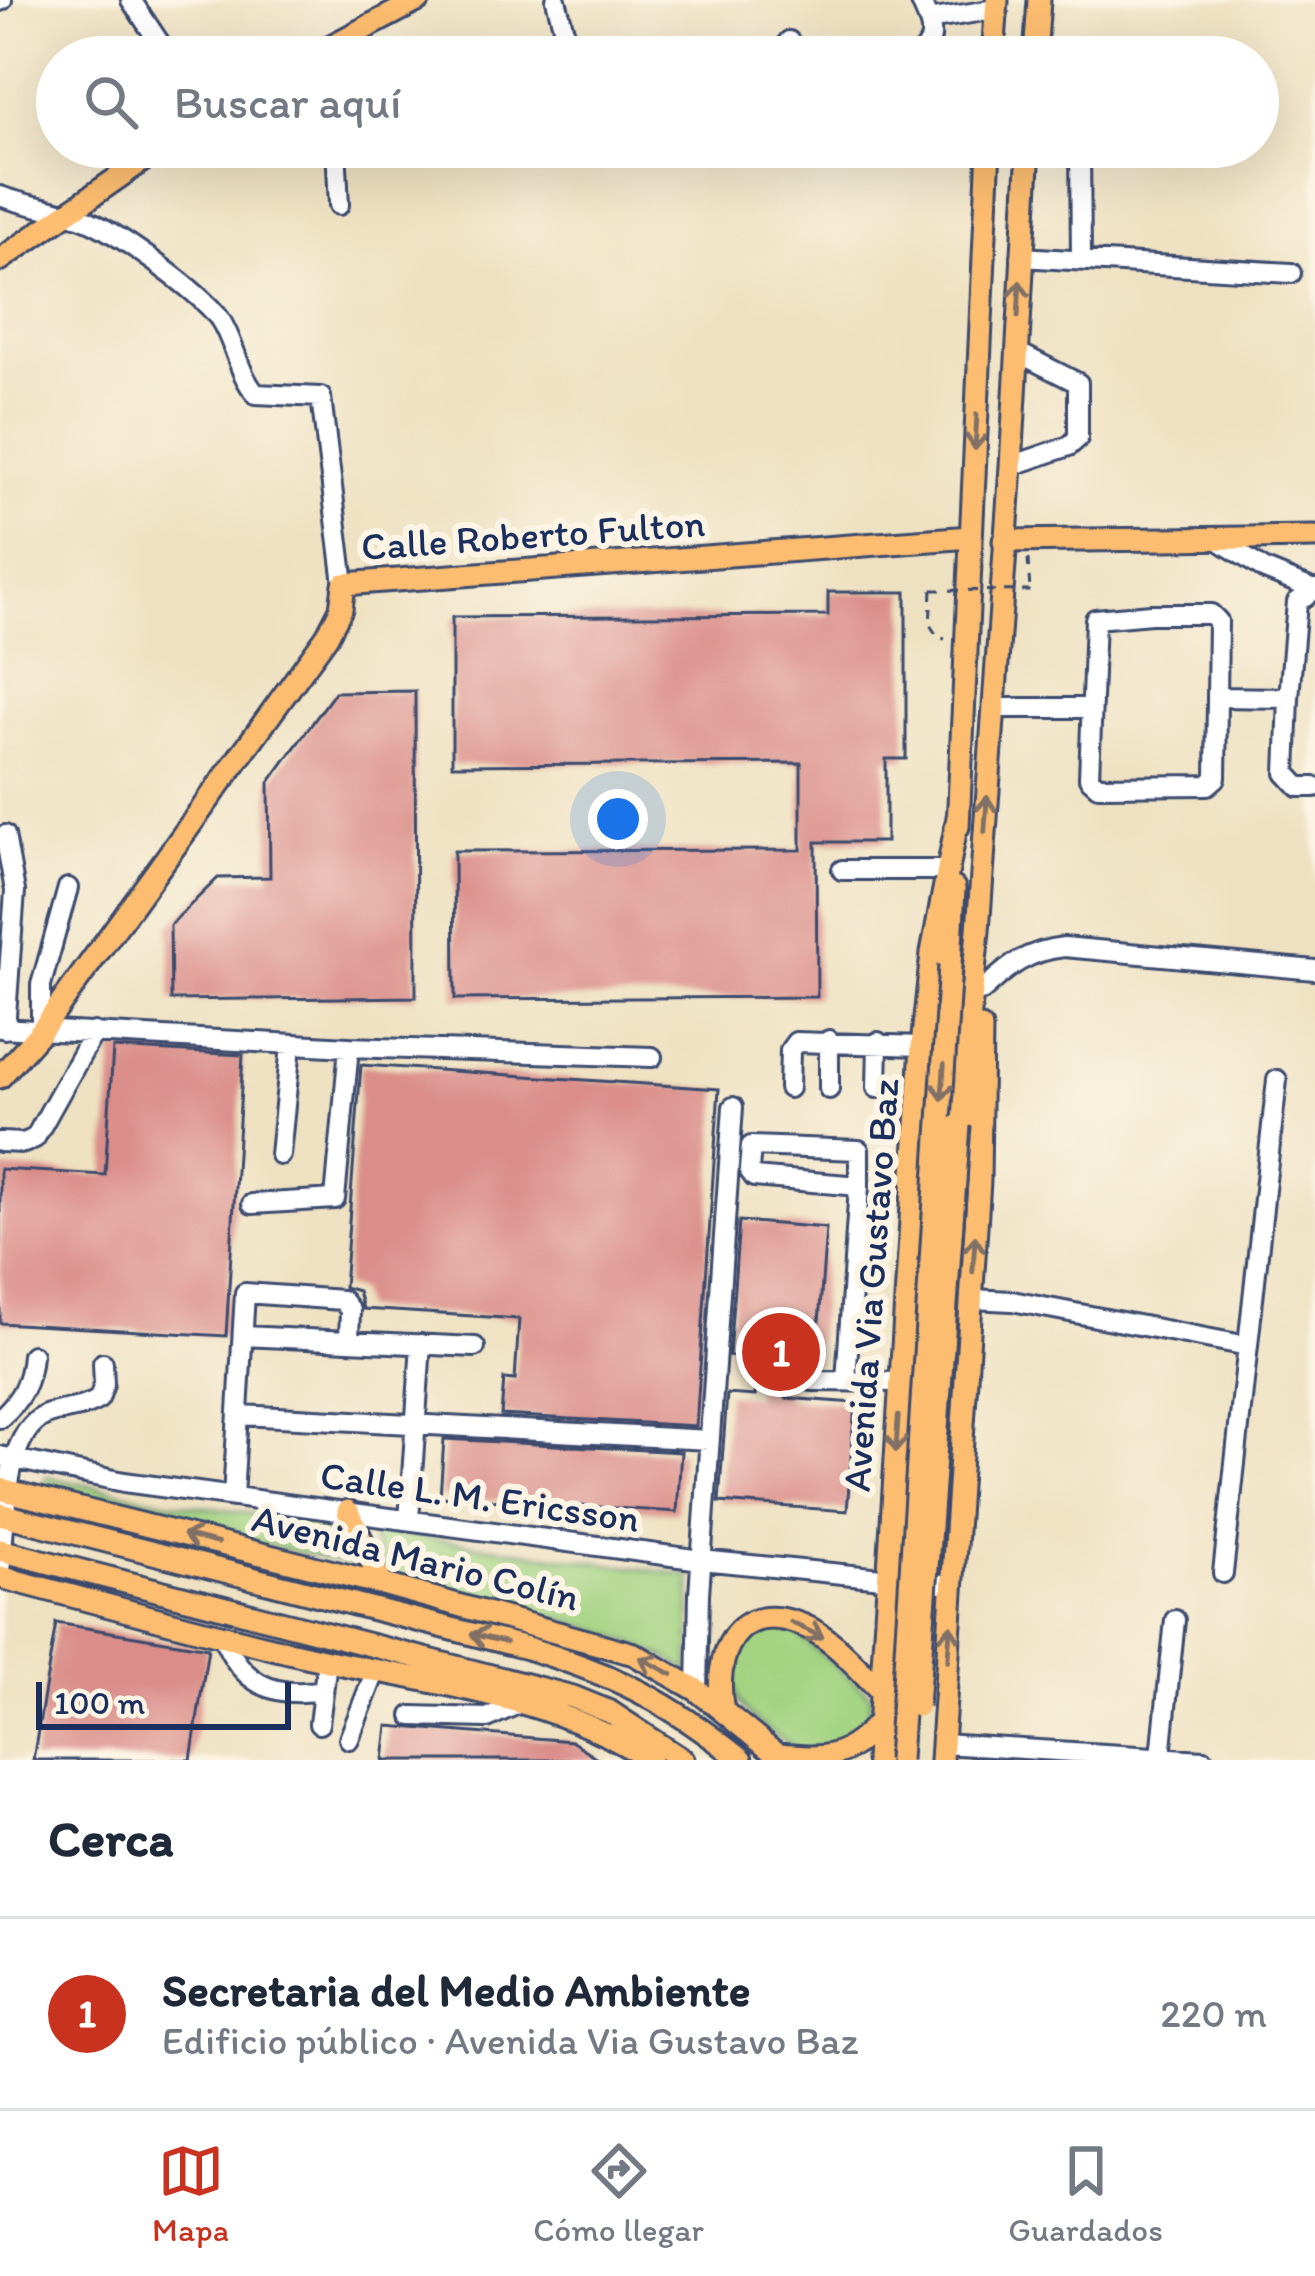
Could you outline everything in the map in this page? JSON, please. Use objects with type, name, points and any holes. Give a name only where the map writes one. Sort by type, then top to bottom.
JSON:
[{"type":"main road","points":[[354,36],[419,0]]},
{"type":"main road","points":[[1036,36],[1039,0]]},
{"type":"main road","points":[[995,36],[996,4]]},
{"type":"main road","name":"Avenida Via Gustavo Baz","points":[[899,1760],[950,965],[988,168]]},
{"type":"main road","name":"Avenida Via Gustavo Baz","points":[[913,1760],[959,1125],[978,931],[1028,168]]},
{"type":"main road","points":[[0,260],[130,169]]},
{"type":"main road","name":"Calle Roberto Fulton","points":[[0,1077],[41,1031],[327,637],[344,584],[971,537]]},
{"type":"main road","points":[[1004,541],[1315,537]]},
{"type":"main road","name":"Avenida Via Gustavo Baz","points":[[877,1760],[922,1046],[932,953],[958,817]]},
{"type":"main road","name":"Avenida Via Gustavo Baz","points":[[941,1752],[979,1181],[982,991],[978,931]]},
{"type":"main road","name":"Avenida Mario Colín","points":[[5,1490],[382,1584],[634,1654],[698,1690],[780,1757]]},
{"type":"main road","points":[[348,1511],[382,1584]]},
{"type":"main road","name":"Avenida Mario Colín","points":[[4,1515],[595,1669],[671,1707],[741,1760]]},
{"type":"main road","points":[[1,1562],[298,1626],[573,1697],[626,1721],[683,1760]]},
{"type":"main road","points":[[1,1562],[222,1634],[520,1703],[600,1731],[650,1760]]},
{"type":"main road","points":[[723,1711],[718,1687],[724,1647],[759,1621],[798,1623],[817,1633],[882,1691]]},
{"type":"main road","points":[[292,1652],[298,1626]]},
{"type":"main road","points":[[780,1757],[833,1756],[861,1743],[880,1721]]},
{"type":"street","points":[[130,0],[155,36]]},
{"type":"street","points":[[556,0],[565,36]]},
{"type":"street","points":[[920,0],[930,36]]},
{"type":"street","points":[[928,20],[996,4]]},
{"type":"street","points":[[337,168],[339,205]]},
{"type":"street","points":[[1080,168],[1082,258]]},
{"type":"street","points":[[0,196],[107,229],[204,302],[219,319],[246,383],[256,394],[321,397],[344,584]]},
{"type":"street","points":[[1022,256],[1291,273]]},
{"type":"street","points":[[1011,466],[1069,446],[1078,438],[1078,383],[1017,352]]},
{"type":"street","points":[[1217,539],[1265,570],[1313,589],[1297,602],[1286,773],[1299,787],[1315,788]]},
{"type":"street","points":[[1216,616],[1217,697],[1216,778],[1208,785],[1092,783],[1090,708],[1096,619],[1216,616]]},
{"type":"street","points":[[1217,697],[1289,698]]},
{"type":"street","points":[[994,708],[1090,708]]},
{"type":"street","points":[[5,835],[15,891],[3,1028],[291,1045],[652,1057]]},
{"type":"street","points":[[842,870],[946,870]]},
{"type":"street","points":[[41,1031],[41,985],[68,888]]},
{"type":"street","points":[[982,991],[1035,950],[1064,947],[1315,970]]},
{"type":"street","points":[[0,1142],[24,1143],[35,1138],[94,1032]]},
{"type":"street","points":[[789,1088],[792,1045],[830,1040],[922,1046]]},
{"type":"street","points":[[829,1089],[830,1040]]},
{"type":"street","points":[[878,1042],[878,1088]]},
{"type":"street","points":[[280,1154],[291,1045]]},
{"type":"street","points":[[252,1204],[335,1199],[349,1047]]},
{"type":"street","points":[[1223,1573],[1277,1080]]},
{"type":"street","points":[[698,1690],[701,1560],[733,1107]]},
{"type":"street","points":[[845,1382],[859,1186],[860,1152],[855,1148],[752,1146],[748,1150],[748,1170],[754,1177],[859,1186]]},
{"type":"street","points":[[233,1497],[245,1293],[342,1300],[350,1310],[349,1339]]},
{"type":"street","points":[[972,1299],[1012,1301],[1248,1346]]},
{"type":"street","points":[[243,1336],[475,1347]]},
{"type":"street","points":[[409,1520],[422,1344]]},
{"type":"street","points":[[0,1418],[25,1390],[32,1355]]},
{"type":"street","points":[[1,1562],[6,1457],[26,1429],[46,1415],[99,1399],[103,1363]]},
{"type":"street","points":[[812,1381],[901,1382]]},
{"type":"street","points":[[239,1414],[709,1440]]},
{"type":"street","name":"Calle L. M. Ericsson","points":[[6,1457],[124,1482],[233,1497],[701,1560],[953,1586]]},
{"type":"street","points":[[1161,1756],[1175,1620]]},
{"type":"street","points":[[222,1634],[233,1662],[254,1681],[283,1690],[323,1690]]},
{"type":"street","points":[[319,1724],[326,1660]]},
{"type":"street","points":[[349,1739],[376,1670]]},
{"type":"street","points":[[412,1716],[487,1718],[520,1703]]},
{"type":"street","points":[[941,1752],[1204,1760]]},
{"type":"path","points":[[967,644],[938,638],[929,625],[932,590],[1030,591],[1028,554]]},
{"type":"green space","points":[[46,1477],[163,1501],[342,1527],[361,1569],[73,1496],[43,1487]]},
{"type":"green space","points":[[368,1529],[691,1576],[690,1671],[584,1626],[399,1575],[380,1558]]},
{"type":"green space","points":[[774,1630],[795,1632],[871,1695],[863,1737],[799,1751],[746,1711],[735,1687],[737,1662],[750,1641]]},
{"type":"building","points":[[828,592],[906,592],[906,759],[886,759],[886,842],[816,842],[817,997],[455,999],[454,851],[801,850],[801,763],[452,765],[452,617],[828,615]]},
{"type":"building","points":[[415,691],[416,997],[171,1000],[170,925],[218,878],[270,877],[269,783],[335,692]]},
{"type":"building","points":[[113,1048],[243,1055],[226,1336],[0,1323],[0,1169],[105,1175]]},
{"type":"building","points":[[361,1065],[719,1089],[696,1426],[501,1415],[504,1379],[515,1380],[519,1319],[363,1309],[358,1291],[344,1287]]},
{"type":"building","points":[[739,1221],[826,1228],[816,1363],[789,1361],[786,1398],[855,1403],[847,1511],[719,1502],[727,1394],[755,1396],[758,1358],[729,1356]]},
{"type":"building","points":[[444,1439],[681,1452],[677,1512],[440,1497]]},
{"type":"building","points":[[56,1623],[208,1648],[191,1760],[33,1760]]},
{"type":"building","points":[[388,1726],[571,1741],[600,1760],[384,1760]]},
{"type":"place","name":"Secretaria del Medio Ambiente","points":[[781,1352]]}]
